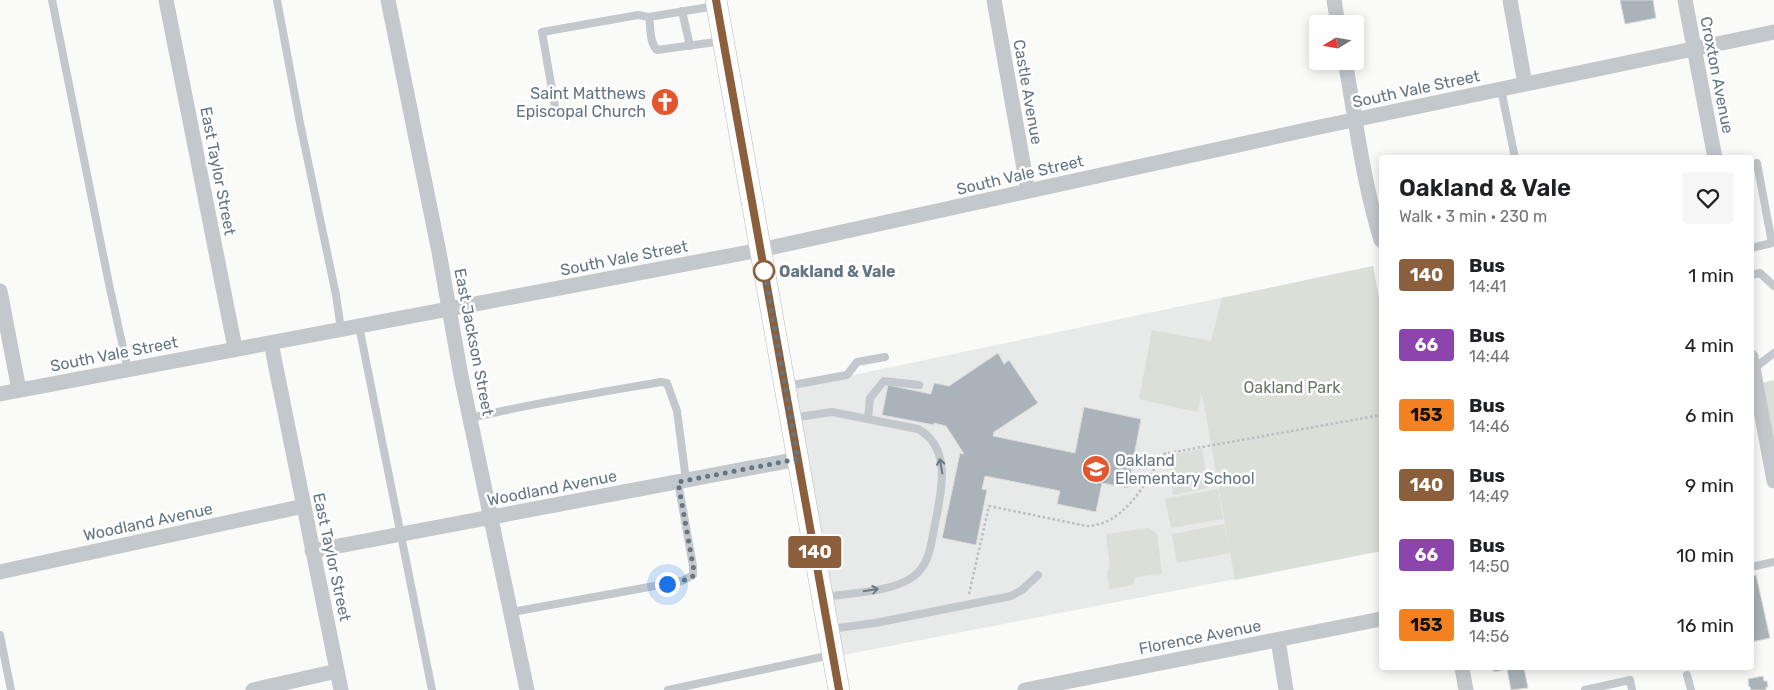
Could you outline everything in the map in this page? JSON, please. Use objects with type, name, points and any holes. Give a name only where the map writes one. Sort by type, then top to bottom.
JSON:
[{"type":"main road","points":[[717,3],[839,690]]},
{"type":"street","name":"East Taylor Street","points":[[166,0],[235,348]]},
{"type":"street","name":"East Jackson Street","points":[[388,0],[527,690]]},
{"type":"street","name":"Castle Avenue","points":[[994,0],[1028,191]]},
{"type":"street","points":[[1334,0],[1336,15]]},
{"type":"street","points":[[1510,0],[1525,84]]},
{"type":"street","name":"Croxton Avenue","points":[[1685,0],[1714,155]]},
{"type":"street","name":"South Vale Street","points":[[0,394],[760,250],[1355,120],[1774,32]]},
{"type":"street","points":[[1347,70],[1373,215],[1379,234]]},
{"type":"street","points":[[0,291],[20,390]]},
{"type":"street","name":"East Taylor Street","points":[[271,343],[341,690]]},
{"type":"street","points":[[1754,392],[1756,417],[1774,481]]},
{"type":"street","name":"Woodland Avenue","points":[[312,551],[798,459]]},
{"type":"street","name":"Woodland Avenue","points":[[0,572],[304,506]]},
{"type":"street","name":"Florence Avenue","points":[[1025,690],[1379,619]]},
{"type":"street","points":[[1278,640],[1286,690]]},
{"type":"street","points":[[1462,670],[1466,690]]},
{"type":"street","points":[[253,690],[337,671]]},
{"type":"lane","points":[[52,0],[108,284],[128,370]]},
{"type":"lane","points":[[277,0],[300,123],[336,295],[341,330]]},
{"type":"lane","points":[[555,107],[542,32],[638,16],[649,17],[717,3]]},
{"type":"lane","points":[[682,11],[690,46]]},
{"type":"lane","points":[[649,17],[654,48],[658,50],[724,41]]},
{"type":"lane","points":[[1501,89],[1514,155]]},
{"type":"lane","points":[[1754,164],[1757,163],[1772,243],[1754,247]]},
{"type":"lane","points":[[1754,274],[1760,273],[1774,286]]},
{"type":"lane","points":[[359,326],[432,690]]},
{"type":"lane","points":[[1754,365],[1774,353]]},
{"type":"lane","points":[[785,386],[847,374],[857,362],[885,357]]},
{"type":"lane","points":[[868,419],[870,398],[884,381],[919,385]]},
{"type":"lane","points":[[471,418],[661,382],[667,383],[677,411],[682,481],[694,566],[693,576],[673,583],[512,612]]},
{"type":"lane","points":[[791,418],[832,412],[918,430],[932,440],[940,458],[943,476],[941,495],[928,560],[919,572],[900,584],[823,598]]},
{"type":"lane","points":[[1754,566],[1774,562]]},
{"type":"lane","points":[[828,630],[1011,596],[1022,590],[1038,575]]},
{"type":"lane","points":[[0,635],[11,690]]},
{"type":"lane","points":[[668,690],[833,655]]},
{"type":"lane","points":[[1687,675],[1691,690]]},
{"type":"lane","points":[[1585,690],[1630,680],[1632,690]]},
{"type":"path","points":[[967,604],[989,506],[1086,526],[1098,526],[1126,508],[1143,488],[1163,454],[1379,415]]},
{"type":"shaded area","name":"Oakland Elementary School","points":[[1373,266],[1379,299],[1379,551],[843,655],[796,387]]},
{"type":"green space","name":"Oakland Park","points":[[1373,266],[1379,299],[1379,551],[1235,580],[1230,553],[1177,563],[1172,534],[1224,524],[1229,547],[1202,393],[1197,412],[1139,399],[1152,330],[1211,341],[1222,298]]},
{"type":"green space","points":[[1774,380],[1774,443],[1763,383]]},
{"type":"green space","points":[[1202,449],[1208,488],[1173,495],[1168,455]]},
{"type":"green space","points":[[1218,489],[1223,519],[1171,528],[1165,499]]},
{"type":"green space","points":[[1148,528],[1157,534],[1162,574],[1136,577],[1132,585],[1109,589],[1107,572],[1110,567],[1106,534]]},
{"type":"building","points":[[1620,0],[1653,0],[1656,18],[1625,24]]},
{"type":"building","name":"Oakland Elementary School","points":[[998,353],[1004,364],[1009,360],[1038,403],[994,432],[993,436],[1075,453],[1084,407],[1141,419],[1128,488],[1102,483],[1096,512],[1057,504],[1060,491],[985,476],[982,489],[987,490],[976,545],[942,538],[960,453],[964,454],[946,426],[882,415],[888,385],[931,394],[934,383],[949,386]]},
{"type":"building","points":[[1754,575],[1756,575],[1770,638],[1754,641]]},
{"type":"building","points":[[1507,670],[1524,670],[1528,688],[1511,690]]},
{"type":"building","points":[[1763,676],[1764,681],[1767,681],[1768,687],[1766,687],[1766,690],[1751,690],[1748,679]]},
{"type":"bus line","name":"140","points":[[716,0],[839,690]]},
{"type":"place","name":"Saint Matthews Episcopal Church","points":[[665,102]]},
{"type":"place","name":"Oakland & Vale","points":[[764,271]]},
{"type":"place","name":"Oakland Elementary School","points":[[1096,469]]},
{"type":"route","points":[[667,584],[689,578],[693,576],[694,571],[678,482],[798,459],[764,269],[764,271]]}]
